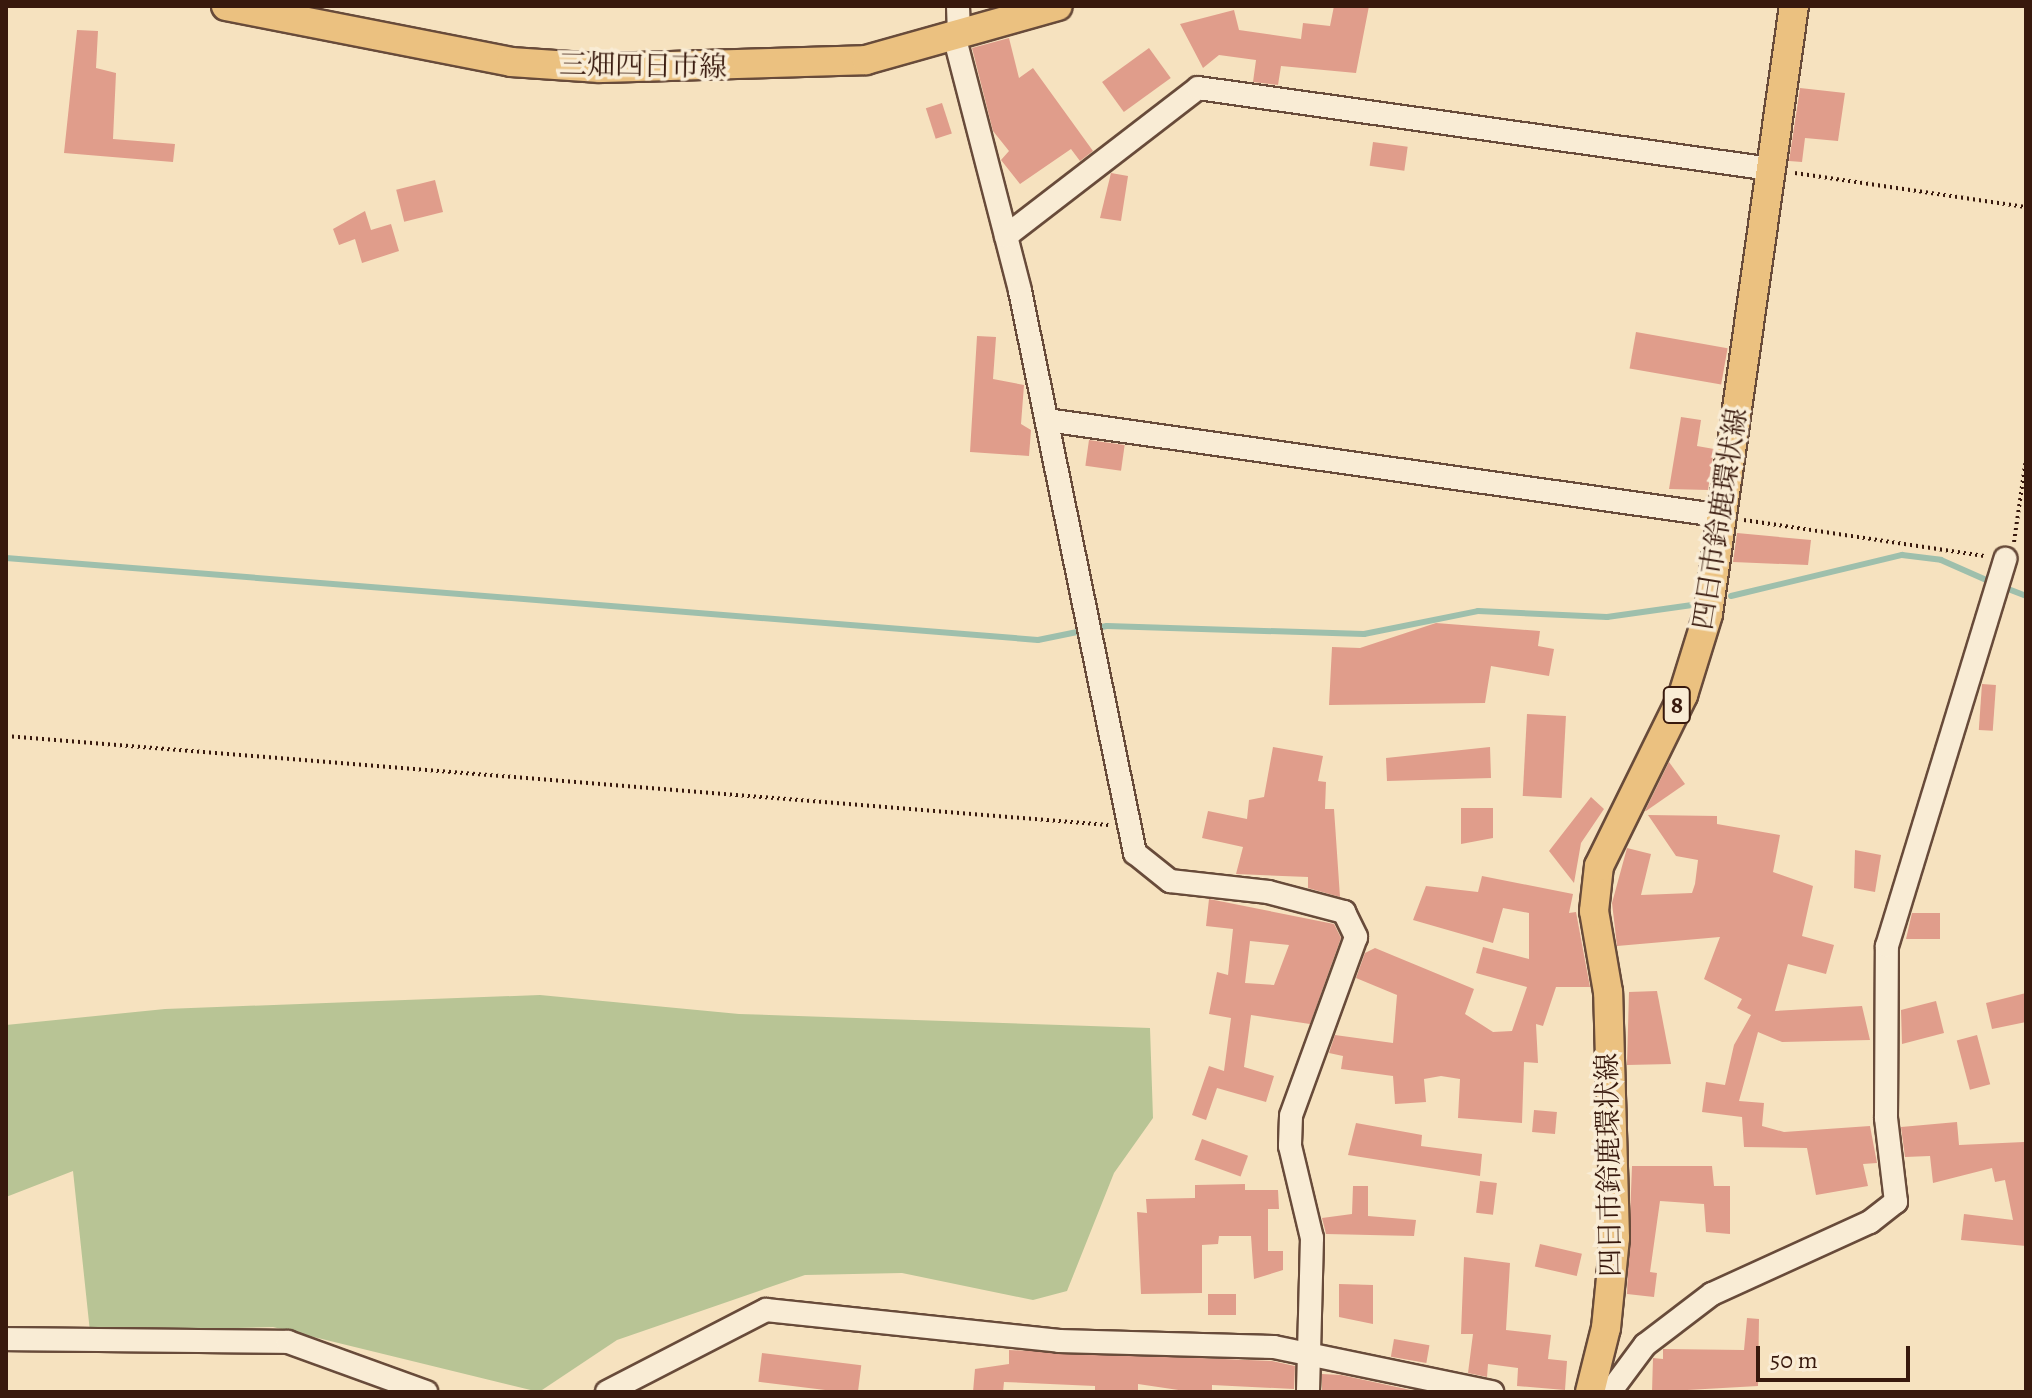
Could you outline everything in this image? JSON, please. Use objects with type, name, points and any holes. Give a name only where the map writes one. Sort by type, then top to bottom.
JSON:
[{"type":"main road","name":"三畑四日市線","points":[[226,6],[560,67],[827,64],[957,38],[1058,6]]},
{"type":"main road","name":"四日市鈴鹿環状線","points":[[1590,1392],[1604,1341],[1615,1238],[1608,992],[1594,911],[1599,866],[1683,695],[1708,614],[1794,6]]},
{"type":"street","points":[[958,6],[957,38],[1047,420],[1127,826],[1141,863],[1162,878],[1268,892],[1344,912],[1356,937],[1291,1116],[1290,1146],[1312,1238],[1308,1392]]},
{"type":"street","points":[[1006,236],[1198,88],[1771,169]]},
{"type":"street","points":[[1047,420],[1723,516]]},
{"type":"street","points":[[1610,1392],[1645,1345],[1712,1294],[1870,1222],[1896,1202],[1883,971],[2001,576]]},
{"type":"street","points":[[607,1392],[766,1310],[1059,1341],[1210,1343],[1311,1354],[1492,1392]]},
{"type":"street","points":[[6,1339],[288,1342],[426,1392]]},
{"type":"path","points":[[1771,169],[2026,207]]},
{"type":"path","points":[[1723,516],[2001,576],[2011,560],[2026,459]]},
{"type":"path","points":[[6,736],[1127,826]]},
{"type":"green space","points":[[540,995],[739,1014],[1150,1028],[1153,1118],[1114,1173],[1067,1291],[1033,1300],[902,1273],[805,1275],[617,1340],[539,1392],[273,1327],[90,1332],[73,1171],[6,1197],[6,1025],[165,1009]]},
{"type":"building","points":[[1334,6],[1369,6],[1356,73],[1281,66],[1278,85],[1253,82],[1256,60],[1219,55],[1203,68],[1180,24],[1234,10],[1239,30],[1301,39],[1303,23],[1330,26]]},
{"type":"building","points":[[77,30],[98,31],[96,68],[116,73],[113,139],[175,144],[173,162],[64,153]]},
{"type":"building","points":[[1009,38],[1019,78],[1033,68],[1093,151],[1080,161],[1071,149],[1020,184],[1001,160],[1009,151],[993,131],[972,48]]},
{"type":"building","points":[[1149,48],[1171,78],[1124,112],[1102,82]]},
{"type":"building","points":[[1800,88],[1845,93],[1838,141],[1805,138],[1802,162],[1789,161]]},
{"type":"building","points":[[942,103],[952,133],[936,139],[926,108]]},
{"type":"building","points":[[1373,142],[1408,147],[1404,171],[1370,166]]},
{"type":"building","points":[[1111,173],[1128,176],[1121,221],[1100,218]]},
{"type":"building","points":[[435,180],[443,212],[404,222],[396,190]]},
{"type":"building","points":[[365,211],[371,230],[391,224],[399,251],[362,263],[355,239],[339,245],[333,229]]},
{"type":"building","points":[[1636,332],[1728,348],[1721,385],[1630,368]]},
{"type":"building","points":[[977,336],[996,337],[993,379],[1024,385],[1021,424],[1031,430],[1029,456],[970,452]]},
{"type":"building","points":[[1681,417],[1701,420],[1697,446],[1714,449],[1708,490],[1669,489]]},
{"type":"building","points":[[1089,440],[1125,445],[1121,471],[1085,466]]},
{"type":"building","points":[[1737,533],[1811,540],[1808,565],[1733,562]]},
{"type":"building","points":[[1436,623],[1540,631],[1538,646],[1554,649],[1549,676],[1491,666],[1485,703],[1329,705],[1332,647],[1360,648]]},
{"type":"building","points":[[1982,684],[1996,685],[1993,731],[1979,730]]},
{"type":"building","points":[[1527,714],[1566,716],[1562,798],[1523,796]]},
{"type":"building","points":[[1273,747],[1323,756],[1318,781],[1326,782],[1325,809],[1334,809],[1340,897],[1308,888],[1308,877],[1236,874],[1243,847],[1202,838],[1208,811],[1247,819],[1249,800],[1264,797]]},
{"type":"building","points":[[1490,747],[1491,778],[1387,781],[1386,758]]},
{"type":"building","points":[[1669,762],[1685,784],[1645,811]]},
{"type":"building","points":[[1591,797],[1604,809],[1581,843],[1574,883],[1549,851]]},
{"type":"building","points":[[1461,808],[1493,808],[1493,838],[1461,844]]},
{"type":"building","points":[[1648,815],[1717,816],[1717,824],[1780,835],[1773,872],[1813,886],[1802,936],[1834,945],[1826,974],[1788,964],[1775,1011],[1862,1006],[1870,1040],[1782,1042],[1758,1032],[1739,1101],[1764,1103],[1762,1126],[1784,1132],[1870,1126],[1877,1163],[1863,1164],[1868,1186],[1816,1195],[1807,1148],[1744,1147],[1742,1117],[1702,1112],[1706,1082],[1725,1085],[1734,1045],[1751,1015],[1737,1008],[1742,999],[1704,979],[1720,937],[1617,946],[1612,903],[1627,848],[1651,854],[1641,895],[1692,893],[1695,884],[1698,860],[1676,856]]},
{"type":"building","points":[[1855,850],[1881,855],[1875,892],[1854,888]]},
{"type":"building","points":[[1482,876],[1573,894],[1569,913],[1576,912],[1590,987],[1556,987],[1543,1026],[1536,1024],[1538,1063],[1524,1062],[1522,1123],[1458,1118],[1460,1079],[1441,1076],[1424,1079],[1426,1102],[1395,1104],[1393,1076],[1341,1069],[1343,1056],[1329,1053],[1335,1035],[1393,1043],[1397,995],[1356,978],[1365,953],[1375,948],[1474,989],[1465,1014],[1493,1032],[1512,1031],[1527,987],[1476,973],[1483,947],[1529,959],[1529,913],[1503,908],[1493,943],[1413,920],[1426,886],[1478,892]]},
{"type":"building","points":[[1209,899],[1334,924],[1341,938],[1310,1024],[1251,1015],[1244,1067],[1274,1076],[1266,1102],[1217,1088],[1206,1120],[1192,1115],[1209,1066],[1224,1071],[1231,1018],[1209,1014],[1217,972],[1228,975],[1233,929],[1206,926]],"holes":[[[1250,941],[1289,945],[1274,985],[1245,983]]]},
{"type":"building","points":[[1912,913],[1940,913],[1940,939],[1906,939]]},
{"type":"building","points":[[1657,991],[1671,1064],[1627,1065],[1629,992]]},
{"type":"building","points":[[2026,993],[2026,1022],[1992,1029],[1986,1003]]},
{"type":"building","points":[[1936,1001],[1944,1033],[1902,1044],[1901,1010]]},
{"type":"building","points":[[1977,1035],[1990,1084],[1970,1090],[1957,1040]]},
{"type":"building","points":[[1534,1110],[1557,1112],[1555,1134],[1532,1132]]},
{"type":"building","points":[[1957,1122],[1959,1145],[2024,1142],[2026,1246],[1961,1240],[1964,1214],[2013,1220],[2005,1180],[1995,1182],[1992,1168],[1933,1183],[1930,1156],[1905,1157],[1901,1127]]},
{"type":"building","points":[[1356,1123],[1422,1135],[1421,1146],[1482,1154],[1480,1176],[1348,1155]]},
{"type":"building","points":[[1202,1139],[1248,1156],[1241,1176],[1194,1160]]},
{"type":"building","points":[[1632,1166],[1712,1166],[1714,1186],[1730,1186],[1730,1234],[1706,1232],[1704,1204],[1660,1201],[1650,1272],[1657,1273],[1654,1297],[1627,1294]]},
{"type":"building","points":[[1480,1181],[1497,1183],[1493,1215],[1476,1213]]},
{"type":"building","points":[[1245,1184],[1245,1190],[1278,1190],[1279,1209],[1268,1209],[1268,1251],[1283,1251],[1283,1270],[1254,1279],[1251,1236],[1219,1236],[1218,1244],[1202,1245],[1202,1293],[1141,1294],[1137,1212],[1147,1213],[1146,1199],[1195,1198],[1195,1185]]},
{"type":"building","points":[[1353,1186],[1368,1186],[1368,1216],[1416,1220],[1414,1236],[1326,1234],[1322,1218],[1352,1214]]},
{"type":"building","points":[[1540,1244],[1582,1254],[1577,1276],[1535,1266]]},
{"type":"building","points":[[1464,1257],[1510,1263],[1506,1330],[1551,1335],[1548,1359],[1567,1361],[1565,1390],[1517,1386],[1518,1368],[1488,1364],[1487,1377],[1468,1373],[1473,1334],[1461,1334]]},
{"type":"building","points":[[1339,1284],[1373,1285],[1373,1324],[1339,1317]]},
{"type":"building","points":[[1208,1294],[1236,1294],[1236,1315],[1208,1315]]},
{"type":"building","points":[[1747,1318],[1759,1319],[1758,1386],[1652,1392],[1653,1358],[1663,1359],[1663,1349],[1744,1350]]},
{"type":"building","points":[[1394,1339],[1429,1345],[1426,1363],[1391,1357]]},
{"type":"building","points":[[1009,1350],[1272,1361],[1295,1366],[1294,1389],[1212,1385],[1212,1392],[1192,1392],[1138,1384],[1138,1392],[1095,1392],[1095,1386],[1004,1382],[1003,1392],[973,1392],[975,1369],[1009,1364]]},
{"type":"building","points":[[762,1353],[861,1365],[858,1392],[758,1382]]},
{"type":"building","points":[[1322,1374],[1341,1375],[1420,1392],[1322,1392]]},
{"type":"waterway","points":[[1731,596],[1902,555],[1941,560],[1993,583]]},
{"type":"waterway","points":[[6,558],[1038,640],[1107,626],[1364,634],[1478,611],[1607,617],[1692,605]]},
{"type":"waterway","points":[[2003,587],[2026,596]]}]
